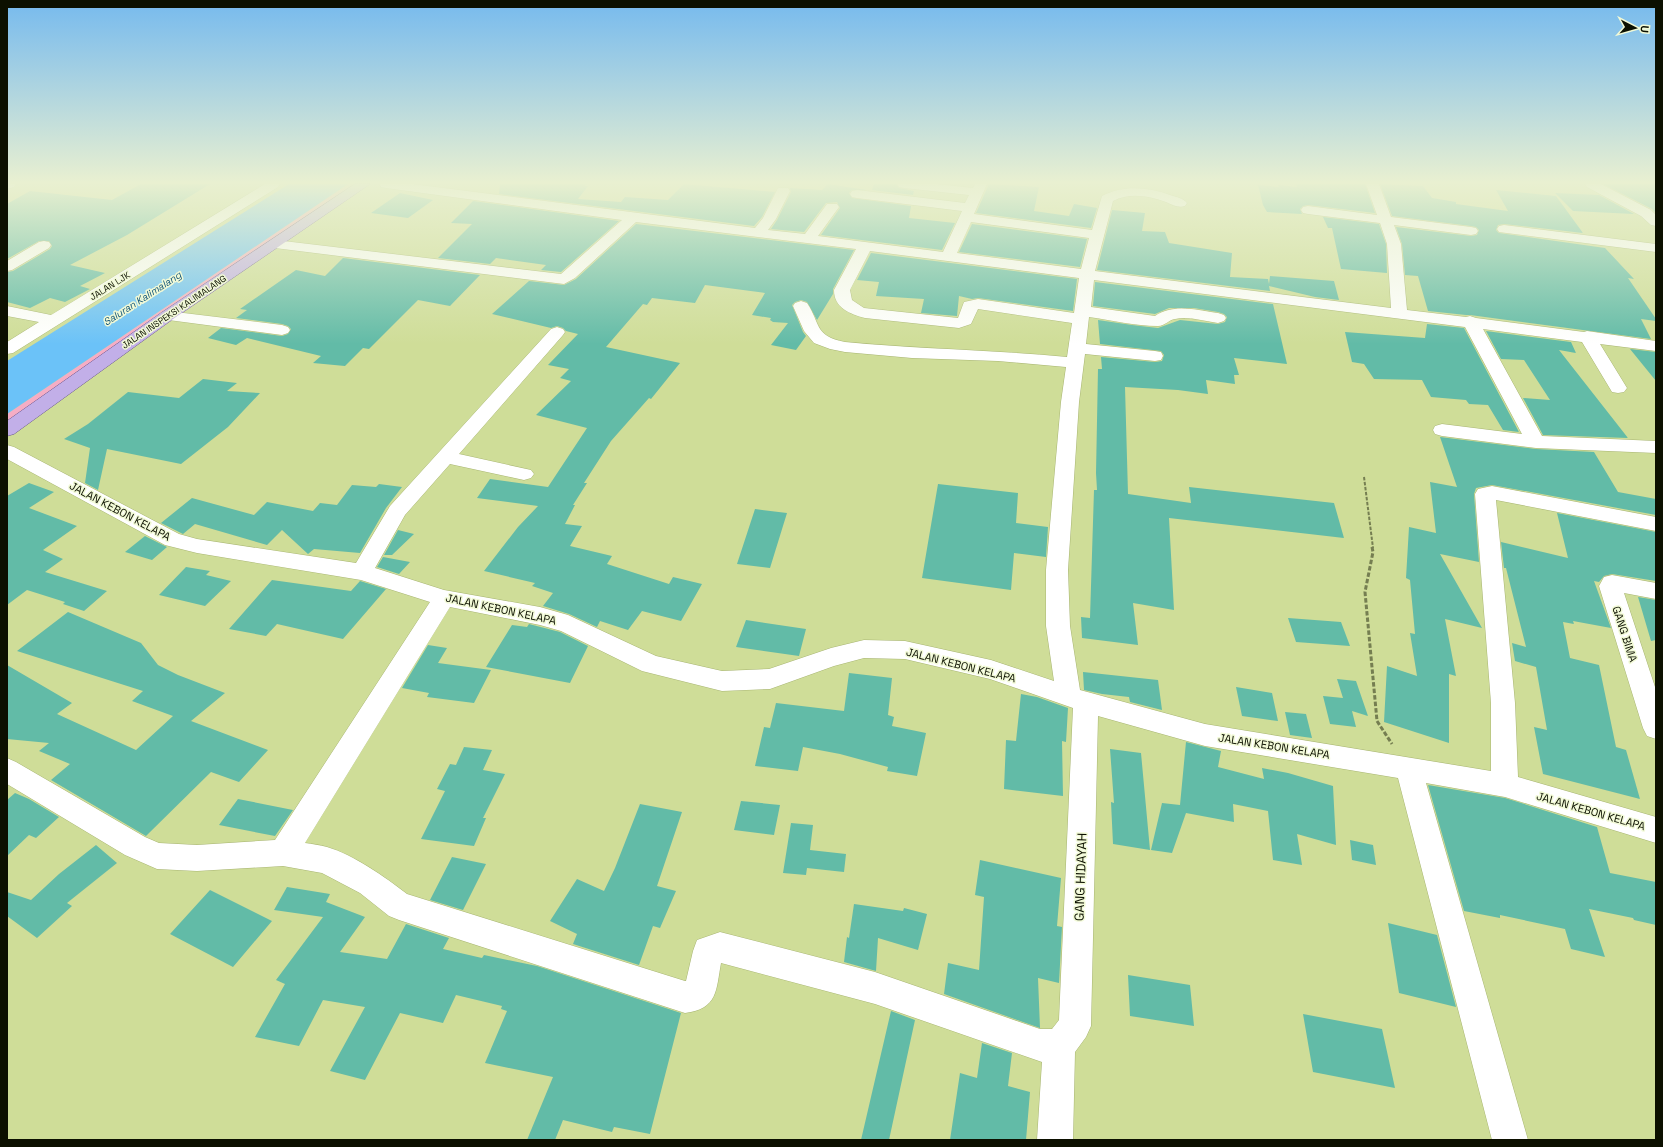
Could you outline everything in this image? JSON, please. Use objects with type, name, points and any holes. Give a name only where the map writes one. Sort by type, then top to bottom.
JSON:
[{"type":"main road","name":"JALAN INSPEKSI KALIMALANG","points":[[7,430],[166,316],[284,238]]},
{"type":"street","name":"JALAN LJK","points":[[7,349],[187,238]]},
{"type":"street","points":[[275,244],[564,279],[611,238]]},
{"type":"street","points":[[796,238],[1399,312],[1656,346]]},
{"type":"street","points":[[948,256],[957,238]]},
{"type":"street","name":"GANG HIDAYAH","points":[[1059,1046],[1075,1026],[1078,699],[1058,626],[1057,570],[1070,402],[1087,274],[1097,238]]},
{"type":"street","points":[[1392,238],[1397,270],[1399,312]]},
{"type":"street","points":[[1572,238],[1656,248]]},
{"type":"street","points":[[7,267],[44,245]]},
{"type":"street","points":[[865,246],[842,290],[842,296],[845,303],[858,311],[885,316],[959,323],[965,321],[970,305],[978,304],[1082,315],[1159,321],[1167,315],[1181,313],[1218,318]]},
{"type":"street","points":[[801,306],[810,328],[820,339],[830,344],[845,347],[899,352],[998,356],[1155,356]]},
{"type":"street","points":[[7,311],[54,320]]},
{"type":"street","points":[[166,316],[282,330]]},
{"type":"street","points":[[1470,321],[1536,442]]},
{"type":"street","points":[[362,572],[397,511],[557,332]]},
{"type":"street","points":[[1587,336],[1618,388]]},
{"type":"street","points":[[1442,430],[1536,442],[1656,447]]},
{"type":"street","name":"JALAN KEBON KELAPA","points":[[9,453],[173,540],[197,546],[362,572],[444,598],[540,616],[568,624],[651,664],[722,681],[770,679],[831,657],[864,649],[906,650],[991,670],[1078,699],[1205,735],[1504,785],[1656,830]]},
{"type":"street","points":[[446,457],[524,474]]},
{"type":"street","points":[[1504,785],[1503,703],[1485,494],[1492,493],[1656,524]]},
{"type":"street","name":"GANG BIMA","points":[[1656,591],[1612,583],[1610,586],[1656,728]]},
{"type":"street","points":[[283,853],[444,598]]},
{"type":"street","points":[[1409,769],[1510,1140]]},
{"type":"street","points":[[7,770],[135,846],[157,856],[196,858],[283,853],[326,860],[370,883],[399,906],[685,997],[694,996],[700,992],[708,951],[720,947],[875,988],[1040,1045],[1059,1046],[1055,1140]]},
{"type":"path","points":[[1364,477],[1373,552],[1365,592],[1377,721],[1409,769]]},
{"type":"shaded area","points":[[269,238],[286,238],[7,430],[7,414]]},
{"type":"water","name":"Saluran Kalimalang","points":[[204,238],[269,238],[7,414],[7,361]]},
{"type":"building","points":[[7,238],[122,238],[70,265],[105,273],[80,286],[90,289],[65,302],[50,298],[30,308],[7,302],[7,272],[13,271],[50,249],[52,246],[49,241],[39,241],[7,259]]},
{"type":"building","points":[[458,238],[600,238],[561,272],[541,270],[546,265],[496,258],[490,264],[438,258]]},
{"type":"building","points":[[621,238],[749,238],[854,250],[833,289],[833,294],[817,320],[807,302],[801,300],[792,305],[806,336],[796,350],[771,345],[788,323],[773,322],[770,320],[771,318],[752,315],[765,293],[705,285],[695,303],[652,298],[647,305],[643,304],[606,347],[680,363],[651,399],[649,398],[611,441],[584,483],[587,483],[573,505],[575,505],[565,524],[582,526],[570,546],[612,556],[607,564],[669,584],[673,577],[702,584],[681,621],[642,611],[628,630],[600,621],[597,627],[569,614],[543,606],[553,593],[532,586],[535,583],[484,571],[518,527],[538,506],[477,498],[490,479],[548,487],[587,428],[536,415],[571,381],[560,378],[569,369],[548,365],[578,334],[566,331],[557,326],[551,328],[492,314],[529,281],[564,285],[576,279]]},
{"type":"building","points":[[841,238],[948,238],[942,250]]},
{"type":"building","points":[[966,238],[1076,238],[1087,239],[1080,267],[959,252]]},
{"type":"building","points":[[1105,238],[1167,238],[1169,243],[1232,253],[1230,277],[1268,279],[1269,284],[1270,276],[1334,281],[1339,300],[1315,297],[1269,286],[1270,291],[1097,270]]},
{"type":"building","points":[[1334,238],[1384,238],[1386,244],[1387,273],[1341,269]]},
{"type":"building","points":[[1400,238],[1531,238],[1605,248],[1634,279],[1628,278],[1656,319],[1656,321],[1641,319],[1651,339],[1470,315],[1428,311],[1418,276],[1405,275],[1402,244]]},
{"type":"building","points":[[871,253],[1077,279],[1073,311],[978,298],[972,299],[959,296],[957,316],[921,313],[924,299],[876,296],[879,282],[857,280]]},
{"type":"building","points":[[343,258],[480,275],[450,306],[418,300],[369,349],[363,348],[345,366],[313,363],[321,356],[247,338],[236,345],[208,338],[221,328],[282,336],[288,334],[291,329],[282,324],[236,318],[247,310],[240,309],[296,270],[325,276]]},
{"type":"building","points":[[1095,282],[1273,304],[1287,364],[1234,358],[1239,375],[1234,375],[1235,384],[1206,380],[1208,394],[1178,390],[1125,387],[1128,494],[1191,503],[1189,487],[1334,503],[1344,538],[1169,518],[1174,610],[1133,603],[1138,645],[1082,638],[1081,617],[1090,618],[1094,490],[1097,490],[1098,369],[1102,369],[1101,357],[1155,362],[1162,361],[1164,355],[1161,351],[1100,344],[1098,320],[1158,328],[1180,320],[1218,324],[1225,322],[1227,317],[1218,312],[1194,308],[1169,308],[1155,314],[1093,306]]},
{"type":"building","points":[[1427,324],[1464,328],[1519,432],[1503,430],[1488,405],[1469,404],[1466,400],[1431,397],[1422,380],[1374,379],[1364,364],[1352,362],[1345,332],[1425,338]]},
{"type":"building","points":[[1486,331],[1571,342],[1576,353],[1559,350],[1628,438],[1543,435],[1523,398],[1550,400],[1524,360],[1501,359]]},
{"type":"building","points":[[1630,349],[1656,352],[1656,381]]},
{"type":"building","points":[[203,379],[237,383],[227,391],[260,393],[228,427],[181,464],[107,449],[98,490],[85,483],[90,448],[64,439],[88,424],[128,392],[179,398]]},
{"type":"building","points":[[1440,437],[1536,449],[1594,452],[1618,492],[1656,499],[1656,515],[1492,485],[1476,488],[1474,494],[1479,562],[1440,554],[1482,628],[1445,619],[1456,676],[1449,674],[1449,743],[1384,722],[1387,666],[1417,676],[1410,633],[1415,634],[1410,580],[1406,578],[1409,527],[1436,533],[1430,482],[1457,487]]},
{"type":"building","points":[[29,483],[54,492],[29,508],[77,526],[43,550],[63,559],[45,572],[107,591],[84,611],[63,604],[65,602],[27,590],[7,605],[7,496]]},
{"type":"building","points":[[379,484],[402,487],[386,508],[360,553],[314,549],[308,554],[282,530],[267,545],[195,524],[183,534],[161,523],[192,498],[254,515],[267,502],[313,511],[320,503],[337,505],[352,485],[376,487]]},
{"type":"building","points":[[938,484],[1018,493],[1016,523],[1048,527],[1046,557],[1014,553],[1011,590],[922,578]]},
{"type":"building","points":[[755,509],[787,513],[770,568],[737,564]]},
{"type":"building","points":[[1557,513],[1656,532],[1656,581],[1612,574],[1604,576],[1599,582],[1594,581],[1611,628],[1573,621],[1574,624],[1563,622],[1570,658],[1599,665],[1616,747],[1626,750],[1640,799],[1543,774],[1534,727],[1547,730],[1536,667],[1515,661],[1512,643],[1526,647],[1506,568],[1504,568],[1501,542],[1568,558]]},
{"type":"building","points":[[398,530],[414,534],[392,555],[384,555]]},
{"type":"building","points":[[145,536],[167,547],[152,560],[125,552]]},
{"type":"building","points":[[383,557],[410,562],[399,574],[377,567]]},
{"type":"building","points":[[186,567],[210,571],[206,575],[231,581],[205,606],[159,595]]},
{"type":"building","points":[[272,580],[351,591],[360,581],[386,589],[343,639],[277,624],[266,636],[229,629]]},
{"type":"building","points":[[1638,597],[1656,600],[1656,640],[1651,641]]},
{"type":"building","points":[[68,612],[141,643],[158,665],[178,675],[225,693],[191,721],[268,750],[239,782],[211,772],[146,836],[51,780],[70,764],[39,751],[49,743],[7,739],[7,665],[72,703],[57,714],[136,750],[173,716],[132,701],[143,691],[17,651]]},
{"type":"building","points":[[1288,618],[1341,622],[1350,646],[1296,642]]},
{"type":"building","points":[[746,620],[806,629],[799,656],[736,647]]},
{"type":"building","points":[[529,624],[560,632],[588,646],[570,683],[486,667],[512,625],[527,627]]},
{"type":"building","points":[[428,645],[447,648],[438,663],[491,670],[474,703],[427,697],[429,693],[402,688]]},
{"type":"building","points":[[1083,672],[1158,680],[1162,710],[1130,702],[1129,697],[1084,690]]},
{"type":"building","points":[[849,673],[892,678],[888,715],[894,717],[892,726],[926,733],[917,776],[887,771],[888,767],[840,754],[803,747],[798,771],[755,766],[764,727],[770,728],[776,703],[844,711]]},
{"type":"building","points":[[1337,679],[1356,681],[1368,716],[1352,711],[1356,727],[1330,724],[1323,696],[1343,698]]},
{"type":"building","points":[[1236,687],[1272,693],[1278,721],[1242,716]]},
{"type":"building","points":[[1021,694],[1037,697],[1068,708],[1066,742],[1062,741],[1063,796],[1004,789],[1006,740],[1016,741]]},
{"type":"building","points":[[1285,712],[1306,714],[1312,738],[1290,735]]},
{"type":"building","points":[[1186,742],[1221,751],[1218,767],[1264,779],[1262,768],[1288,773],[1333,786],[1336,845],[1297,834],[1302,865],[1273,860],[1268,811],[1233,804],[1234,822],[1186,813],[1172,853],[1151,850],[1162,803],[1180,805]]},
{"type":"building","points":[[464,747],[492,750],[483,770],[505,774],[483,818],[486,818],[474,846],[421,839],[445,791],[437,789],[450,764],[456,765]]},
{"type":"building","points":[[1110,749],[1141,753],[1150,850],[1113,844],[1111,802],[1114,803]]},
{"type":"building","points":[[1428,785],[1505,798],[1597,827],[1610,873],[1656,882],[1656,925],[1634,920],[1633,918],[1589,909],[1605,957],[1571,949],[1565,929],[1500,915],[1500,918],[1464,911]]},
{"type":"building","points":[[15,793],[29,799],[59,817],[36,838],[29,835],[7,856],[7,800]]},
{"type":"building","points":[[238,799],[293,810],[275,836],[219,825]]},
{"type":"building","points":[[741,801],[780,805],[774,835],[734,830]]},
{"type":"building","points":[[640,804],[682,812],[657,886],[676,891],[660,928],[653,926],[639,965],[573,944],[577,934],[550,921],[577,879],[604,891],[615,868]]},
{"type":"building","points":[[791,823],[813,825],[810,850],[846,854],[844,872],[807,868],[806,875],[783,873]]},
{"type":"building","points":[[1350,840],[1373,845],[1376,865],[1352,860]]},
{"type":"building","points":[[96,845],[117,863],[67,903],[72,906],[37,938],[7,916],[7,892],[31,900],[59,874]]},
{"type":"building","points":[[452,857],[486,864],[463,910],[430,900]]},
{"type":"building","points":[[980,860],[1061,878],[1057,926],[1062,927],[1059,983],[1038,978],[1040,1028],[944,994],[948,963],[979,970],[984,897],[975,895]]},
{"type":"building","points":[[287,887],[330,894],[326,902],[365,917],[340,952],[387,959],[406,924],[449,938],[443,949],[482,958],[484,955],[537,966],[681,1013],[650,1134],[614,1127],[612,1132],[563,1120],[555,1140],[527,1140],[553,1077],[485,1063],[507,1011],[501,1009],[502,1006],[456,995],[443,1023],[400,1013],[365,1080],[330,1071],[365,1007],[323,1000],[299,1046],[255,1037],[285,984],[276,980],[323,917],[274,910]]},
{"type":"building","points":[[210,890],[272,921],[233,967],[170,934]]},
{"type":"building","points":[[854,904],[903,911],[904,908],[927,914],[918,950],[878,938],[876,971],[844,962],[847,937],[849,938]]},
{"type":"building","points":[[1388,923],[1437,935],[1456,1007],[1399,993]]},
{"type":"building","points":[[1128,975],[1190,985],[1194,1026],[1130,1016]]},
{"type":"building","points":[[891,1011],[915,1020],[889,1140],[861,1140]]},
{"type":"building","points":[[1303,1014],[1382,1029],[1395,1088],[1313,1072]]},
{"type":"building","points":[[982,1043],[1012,1053],[1008,1086],[1030,1092],[1026,1140],[950,1140],[960,1073],[977,1078]]}]
